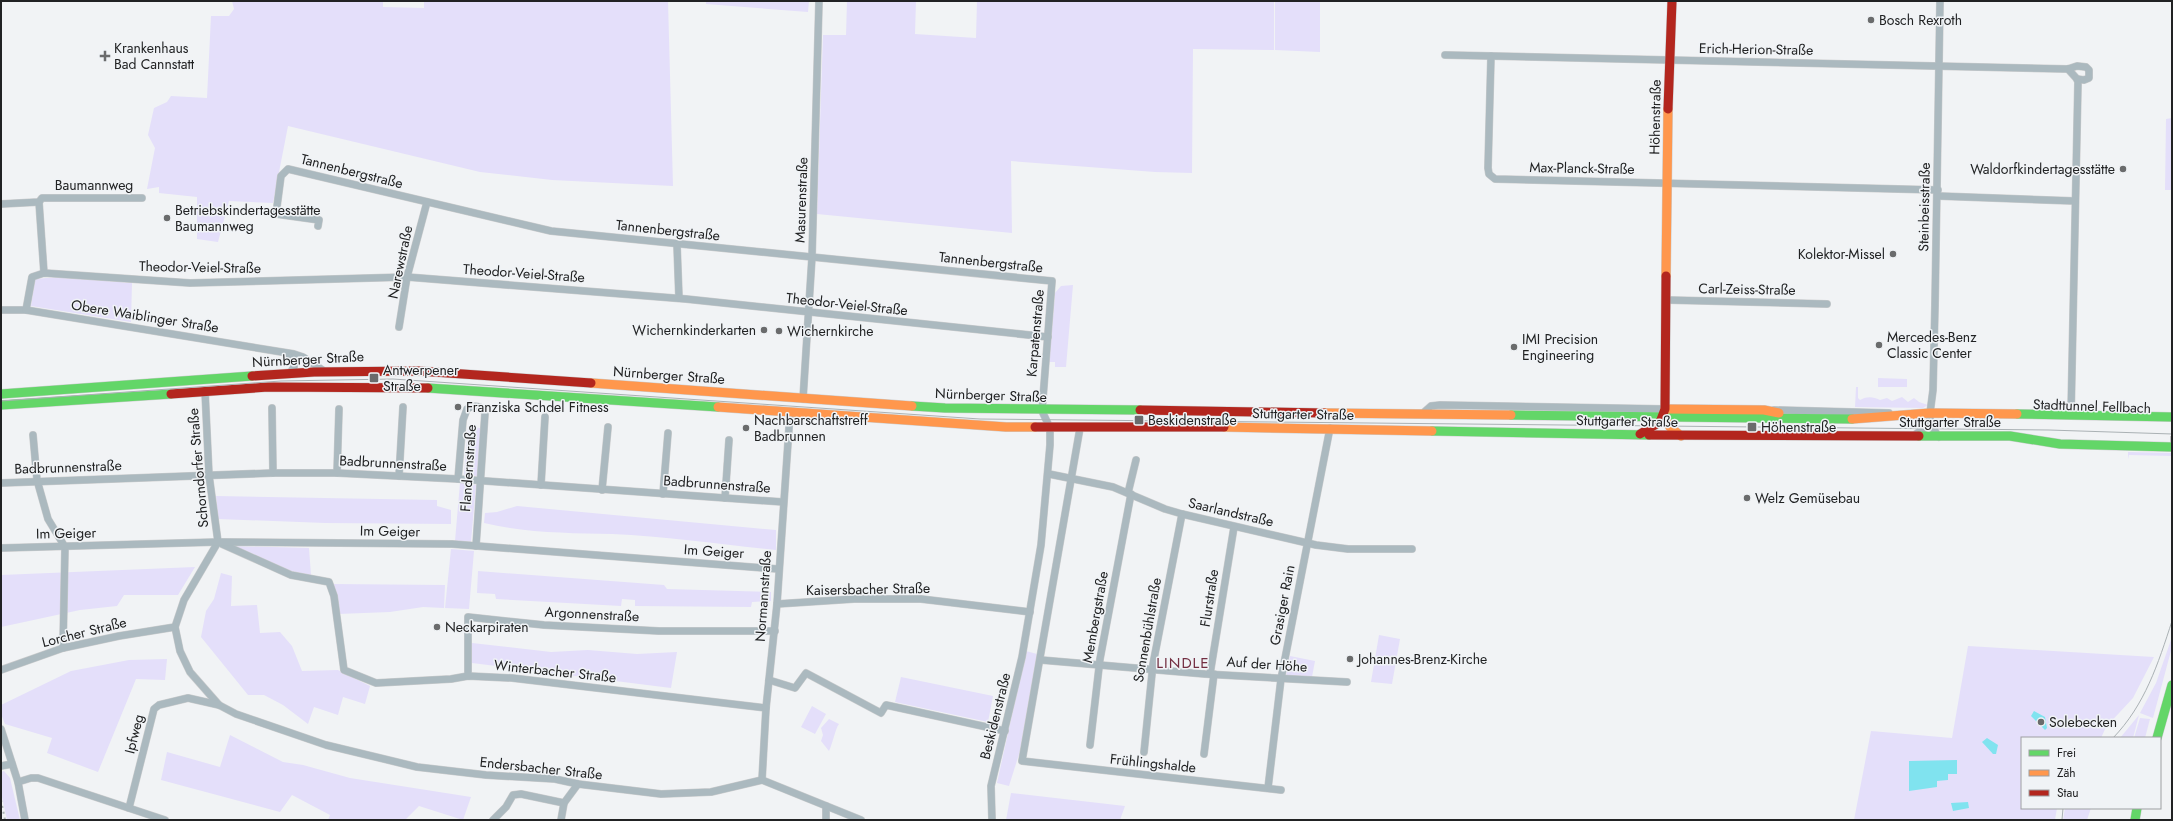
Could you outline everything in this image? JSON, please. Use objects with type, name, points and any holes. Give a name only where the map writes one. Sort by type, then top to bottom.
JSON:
[{"type":"main road","name":"Höhenstraße","points":[[1664,413],[1672,1]]},
{"type":"main road","name":"Nürnberger Straße","points":[[1,394],[324,371],[419,371],[945,408],[1335,414]]},
{"type":"main road","name":"Nürnberger Straße","points":[[1,405],[278,386],[436,388],[1025,428],[1080,428]]},
{"type":"main road","points":[[1025,428],[1039,420],[1042,410]]},
{"type":"main road","points":[[1664,413],[1764,410],[1815,419]]},
{"type":"main road","points":[[1050,428],[1054,418],[1068,411]]},
{"type":"main road","name":"Stuttgarter Straße","points":[[1335,414],[1664,413],[1815,419],[1864,419],[1930,413],[2172,417]]},
{"type":"main road","points":[[1638,435],[1655,426],[1664,413]]},
{"type":"main road","points":[[1664,413],[1670,427],[1681,436]]},
{"type":"main road","name":"Stadttunnel Fellbach","points":[[2011,415],[2037,419],[2172,422]]},
{"type":"main road","name":"Stuttgarter Straße","points":[[1080,428],[1330,428],[1681,436],[2010,436],[2060,444],[2171,444]]},
{"type":"main road","points":[[2157,737],[2172,684]]},
{"type":"main road","points":[[2135,820],[2138,809]]},
{"type":"street","name":"Masurenstraße","points":[[803,399],[810,313],[819,1]]},
{"type":"street","name":"Steinbeisstraße","points":[[1932,427],[1930,413],[1933,390],[1938,193],[1940,1]]},
{"type":"street","name":"Erich-Herion-Straße","points":[[1444,55],[2068,69],[2083,66],[2089,70],[2090,75],[2087,80],[2078,81]]},
{"type":"street","name":"Max-Planck-Straße","points":[[1490,56],[1488,168],[1489,174],[1495,179],[1668,183],[1938,193],[2075,201]]},
{"type":"street","points":[[2068,69],[2078,81],[2071,415]]},
{"type":"street","name":"Tannenbergstraße","points":[[318,226],[319,220],[276,214],[281,176],[288,169],[551,231],[677,245],[1052,281]]},
{"type":"street","name":"Baumannweg","points":[[1,204],[39,202],[42,198],[142,198]]},
{"type":"street","points":[[26,310],[32,277],[44,272],[39,202]]},
{"type":"street","name":"Narewstraße","points":[[399,327],[407,277],[426,202]]},
{"type":"street","points":[[677,245],[679,298]]},
{"type":"street","name":"Theodor-Veiel-Straße","points":[[44,272],[190,283],[407,277],[679,298],[1048,337]]},
{"type":"street","name":"Karpatenstraße","points":[[1042,410],[1052,281]]},
{"type":"street","name":"Carl-Zeiss-Straße","points":[[1667,300],[1827,304]]},
{"type":"street","name":"Obere Waiblinger Straße","points":[[1,310],[26,310],[284,353],[304,357],[324,371]]},
{"type":"street","points":[[284,353],[294,360],[294,367],[290,373]]},
{"type":"street","name":"Schorndorfer Straße","points":[[205,391],[209,475],[218,542]]},
{"type":"street","name":"Flandernstraße","points":[[458,479],[464,420],[467,409],[474,406],[484,409],[485,413],[482,481],[476,546]]},
{"type":"street","points":[[399,476],[403,407]]},
{"type":"street","points":[[272,408],[273,473]]},
{"type":"street","points":[[337,473],[339,408]]},
{"type":"street","points":[[1042,410],[1050,428]]},
{"type":"street","name":"Stuttgarter Straße","points":[[1764,410],[1913,414]]},
{"type":"street","name":"Normannstraße","points":[[762,780],[766,708],[775,631],[778,569],[790,413]]},
{"type":"street","points":[[541,485],[545,417]]},
{"type":"street","points":[[1913,436],[1932,427],[1939,437]]},
{"type":"street","points":[[602,490],[608,428]]},
{"type":"street","name":"Beskidenstraße","points":[[992,820],[991,786],[1005,731],[1030,612],[1042,545],[1049,474],[1050,428]]},
{"type":"street","points":[[1041,660],[1080,428]]},
{"type":"street","name":"Grasiger Rain","points":[[1268,788],[1281,679],[1330,428]]},
{"type":"street","points":[[663,494],[668,433]]},
{"type":"street","points":[[33,435],[37,480],[48,519],[65,547],[63,648]]},
{"type":"street","points":[[725,498],[729,440]]},
{"type":"street","name":"Membergstraße","points":[[1090,745],[1099,665],[1136,460]]},
{"type":"street","name":"Badbrunnenstraße","points":[[1,483],[37,480],[273,473],[337,473],[458,479],[783,502]]},
{"type":"street","name":"Saarlandstraße","points":[[1049,474],[1101,483],[1129,493],[1165,509],[1182,514],[1308,543],[1348,548],[1412,549]]},
{"type":"street","name":"Sonnenbühlstraße","points":[[1144,752],[1152,669],[1182,514]]},
{"type":"street","name":"Flurstraße","points":[[1204,754],[1212,674],[1234,527]]},
{"type":"street","points":[[218,542],[184,600],[175,627],[180,651],[190,672],[219,705]]},
{"type":"street","name":"Im Geiger","points":[[1,548],[218,542],[476,546],[778,569]]},
{"type":"street","name":"Winterbacher Straße","points":[[218,542],[291,575],[329,582],[334,596],[344,670],[376,682],[451,679],[468,676],[512,678],[766,708]]},
{"type":"street","name":"Kaisersbacher Straße","points":[[777,604],[854,599],[921,599],[1030,612]]},
{"type":"street","name":"Argonnenstraße","points":[[468,676],[468,617],[544,625],[659,631],[775,631]]},
{"type":"street","name":"Lorcher Straße","points":[[1,670],[63,648],[118,636],[175,627]]},
{"type":"street","name":"Auf der Höhe","points":[[1041,660],[1281,679],[1347,682]]},
{"type":"street","name":"Frühlingshalde","points":[[1041,660],[1022,761],[1281,790]]},
{"type":"street","points":[[769,680],[795,688],[806,673],[880,713],[886,705],[1005,731]]},
{"type":"street","name":"Ipfweg","points":[[129,808],[154,709],[158,705],[188,698],[219,705]]},
{"type":"street","name":"Endersbacher Straße","points":[[219,705],[236,714],[326,745],[417,767],[486,775],[555,779],[578,784],[661,794],[711,792],[762,780]]},
{"type":"street","points":[[1,728],[18,782],[25,820]]},
{"type":"street","points":[[1,766],[12,764]]},
{"type":"street","points":[[18,782],[31,778],[38,778],[165,820]]},
{"type":"street","points":[[762,780],[860,820]]},
{"type":"street","points":[[560,820],[564,803],[578,784]]},
{"type":"street","points":[[493,820],[506,807],[513,795],[521,794],[564,803]]},
{"type":"street","points":[[826,806],[826,820]]},
{"type":"shaded area","points":[[232,1],[383,1],[383,7],[424,8],[424,1],[668,1],[673,186],[552,180],[480,172],[288,126],[273,203],[229,201],[218,242],[197,239],[197,197],[159,193],[159,187],[147,189],[155,148],[148,135],[154,108],[167,102],[171,96],[207,98],[211,16],[229,16],[234,9]]},
{"type":"shaded area","points":[[706,1],[809,1],[808,12],[706,4]]},
{"type":"shaded area","points":[[847,1],[916,1],[915,34],[976,38],[977,1],[1274,1],[1274,50],[1193,49],[1192,173],[1155,172],[1011,161],[1012,233],[817,214],[823,35],[846,35]]},
{"type":"shaded area","points":[[1275,1],[1320,1],[1320,52],[1275,50]]},
{"type":"shaded area","points":[[2172,118],[2172,190],[2165,190],[2166,119]]},
{"type":"shaded area","points":[[58,277],[132,283],[131,322],[31,306],[35,279]]},
{"type":"shaded area","points":[[1073,285],[1066,367],[1055,367],[1055,362],[1049,362],[1055,293],[1061,286]]},
{"type":"shaded area","points":[[1878,378],[1907,379],[1907,387],[1878,387]]},
{"type":"shaded area","points":[[1856,387],[1858,387],[1858,398],[1860,400],[1870,397],[1880,400],[1887,398],[1892,401],[1902,397],[1908,402],[1914,398],[1919,402],[1928,405],[1923,408],[1855,407]]},
{"type":"shaded area","points":[[468,427],[481,428],[477,476],[464,475]]},
{"type":"shaded area","points":[[2128,452],[2172,453],[2172,456],[2129,455],[2128,459]]},
{"type":"shaded area","points":[[460,483],[476,485],[471,542],[455,541]]},
{"type":"shaded area","points":[[216,496],[437,500],[437,506],[451,510],[451,524],[325,523],[218,519]]},
{"type":"shaded area","points":[[517,506],[776,530],[776,550],[653,537],[532,531],[484,523],[485,513],[497,512]]},
{"type":"shaded area","points":[[231,546],[309,548],[311,575],[290,571]]},
{"type":"shaded area","points":[[451,549],[474,551],[469,609],[445,608]]},
{"type":"shaded area","points":[[195,567],[178,595],[124,595],[117,606],[80,610],[1,627],[1,575]]},
{"type":"shaded area","points":[[478,571],[664,585],[667,589],[771,592],[771,601],[752,602],[751,607],[635,606],[635,600],[622,599],[621,606],[496,599],[495,594],[477,593]]},
{"type":"shaded area","points":[[221,573],[232,576],[231,606],[257,605],[260,633],[280,632],[292,646],[302,671],[338,670],[370,686],[365,704],[343,697],[338,715],[314,707],[308,724],[283,705],[264,695],[248,695],[201,637],[206,611],[214,599]]},
{"type":"shaded area","points":[[332,584],[445,585],[444,608],[423,607],[390,612],[338,614]]},
{"type":"shaded area","points":[[1379,635],[1400,639],[1392,684],[1371,682]]},
{"type":"shaded area","points":[[2172,637],[2172,647],[2153,718],[2140,713],[2156,683]]},
{"type":"shaded area","points":[[472,643],[551,652],[588,650],[637,654],[677,652],[671,688],[472,663]]},
{"type":"shaded area","points":[[1968,646],[2154,657],[2133,698],[2106,727],[2101,737],[2021,737],[2021,809],[2057,809],[2055,820],[1854,820],[1871,731],[1952,738]]},
{"type":"shaded area","points":[[1026,651],[1037,654],[1020,751],[1009,786],[997,783]]},
{"type":"shaded area","points":[[1290,656],[1315,661],[1312,677],[1286,676]]},
{"type":"shaded area","points":[[167,659],[165,680],[136,679],[98,772],[47,753],[52,738],[5,724],[1,714],[1,705],[71,671],[129,660]]},
{"type":"shaded area","points":[[901,677],[993,696],[988,722],[895,702]]},
{"type":"shaded area","points":[[812,706],[826,714],[815,734],[801,727]]},
{"type":"shaded area","points":[[2139,715],[2133,737],[2121,737]]},
{"type":"shaded area","points":[[2140,718],[2150,719],[2145,737],[2134,737]]},
{"type":"shaded area","points":[[829,719],[839,724],[829,751],[821,741],[823,735],[821,728]]},
{"type":"shaded area","points":[[230,735],[283,762],[303,765],[350,778],[471,797],[463,820],[419,806],[405,820],[328,820],[330,815],[292,795],[280,812],[161,780],[167,752],[220,767]]},
{"type":"shaded area","points":[[4,771],[10,778],[20,820],[7,820],[1,793],[1,772]]},
{"type":"shaded area","points":[[1011,793],[1125,806],[1120,820],[1006,820]]},
{"type":"shaded area","points":[[2065,809],[2091,809],[2087,820],[2063,820]]},
{"type":"water","name":"Solebecken","points":[[2034,711],[2045,717],[2047,728],[2045,730],[2031,716]]},
{"type":"water","points":[[1987,738],[1998,745],[1996,754],[1993,754],[1982,742]]},
{"type":"water","points":[[1957,760],[1957,774],[1948,774],[1948,780],[1937,781],[1937,787],[1909,791],[1909,761]]},
{"type":"water","points":[[1968,802],[1969,808],[1953,811],[1951,803]]},
{"type":"tram line","points":[[1,401],[281,381],[393,379],[980,419],[2049,430],[2172,434]]},
{"type":"tram line","points":[[2114,737],[2134,712],[2142,698],[2156,668],[2172,621]]},
{"type":"tram line","points":[[2062,820],[2063,809]]},
{"type":"railway","points":[[1,800],[5,820]]},
{"type":"traffic: fast","points":[[1,394],[252,376]]},
{"type":"traffic: fast","points":[[428,388],[718,407]]},
{"type":"traffic: fast","points":[[1,405],[171,394]]},
{"type":"traffic: fast","points":[[912,406],[945,408],[1140,410]]},
{"type":"traffic: fast","points":[[2017,414],[2172,417]]},
{"type":"traffic: fast","points":[[1511,415],[1852,419]]},
{"type":"traffic: fast","points":[[1432,431],[1649,435]]},
{"type":"traffic: fast","points":[[1919,436],[2010,436],[2060,444],[2172,447]]},
{"type":"traffic: fast","points":[[2157,737],[2172,685]]},
{"type":"traffic: fast","points":[[2135,820],[2137,809]]},
{"type":"traffic: slow","points":[[1666,276],[1668,109]]},
{"type":"traffic: slow","points":[[591,383],[912,406]]},
{"type":"traffic: slow","points":[[718,407],[1006,427],[1035,427]]},
{"type":"traffic: slow","points":[[1665,409],[1764,410],[1779,413]]},
{"type":"traffic: slow","points":[[1324,413],[1511,415]]},
{"type":"traffic: slow","points":[[1852,419],[1930,413],[2017,414]]},
{"type":"traffic: slow","points":[[1664,417],[1670,427],[1681,436]]},
{"type":"traffic: slow","points":[[1224,427],[1432,431]]},
{"type":"traffic: jam","points":[[1668,109],[1672,1]]},
{"type":"traffic: jam","points":[[1640,434],[1660,422],[1665,409],[1666,276]]},
{"type":"traffic: jam","points":[[252,376],[314,372],[419,371],[591,383]]},
{"type":"traffic: jam","points":[[171,394],[268,387],[428,388]]},
{"type":"traffic: jam","points":[[1140,410],[1324,413]]},
{"type":"traffic: jam","points":[[1035,427],[1224,427]]},
{"type":"traffic: jam","points":[[1649,435],[1919,436]]},
{"type":"place","name":"Bosch Rexroth","points":[[1871,20]]},
{"type":"place","name":"Krankenhaus Bad Cannstatt","points":[[105,56]]},
{"type":"place","name":"Waldorfkindertagesstätte","points":[[2123,169]]},
{"type":"place","name":"Betriebskindertagesstätte Baumannweg","points":[[167,218]]},
{"type":"place","name":"Kolektor-Missel","points":[[1893,254]]},
{"type":"place","name":"Wichernkinderkarten","points":[[764,330]]},
{"type":"place","name":"Wichernkirche","points":[[779,331]]},
{"type":"place","name":"Mercedes-Benz Classic Center","points":[[1879,345]]},
{"type":"place","name":"IMI Precision Engineering","points":[[1514,347]]},
{"type":"place","name":"Antwerpener Straße","points":[[374,378]]},
{"type":"place","name":"Franziska Schdel Fitness","points":[[458,407]]},
{"type":"place","name":"Beskidenstraße","points":[[1139,420]]},
{"type":"place","name":"Höhenstraße","points":[[1752,427]]},
{"type":"place","name":"Nachbarschaftstreff Badbrunnen","points":[[746,428]]},
{"type":"place","name":"Welz Gemüsebau","points":[[1747,498]]},
{"type":"place","name":"Neckarpiraten","points":[[437,627]]},
{"type":"place","name":"Johannes-Brenz-Kirche","points":[[1350,659]]},
{"type":"place","name":"Solebecken","points":[[2041,722]]},
{"type":"district","name":"LINDLE","points":[[1183,663]]}]
